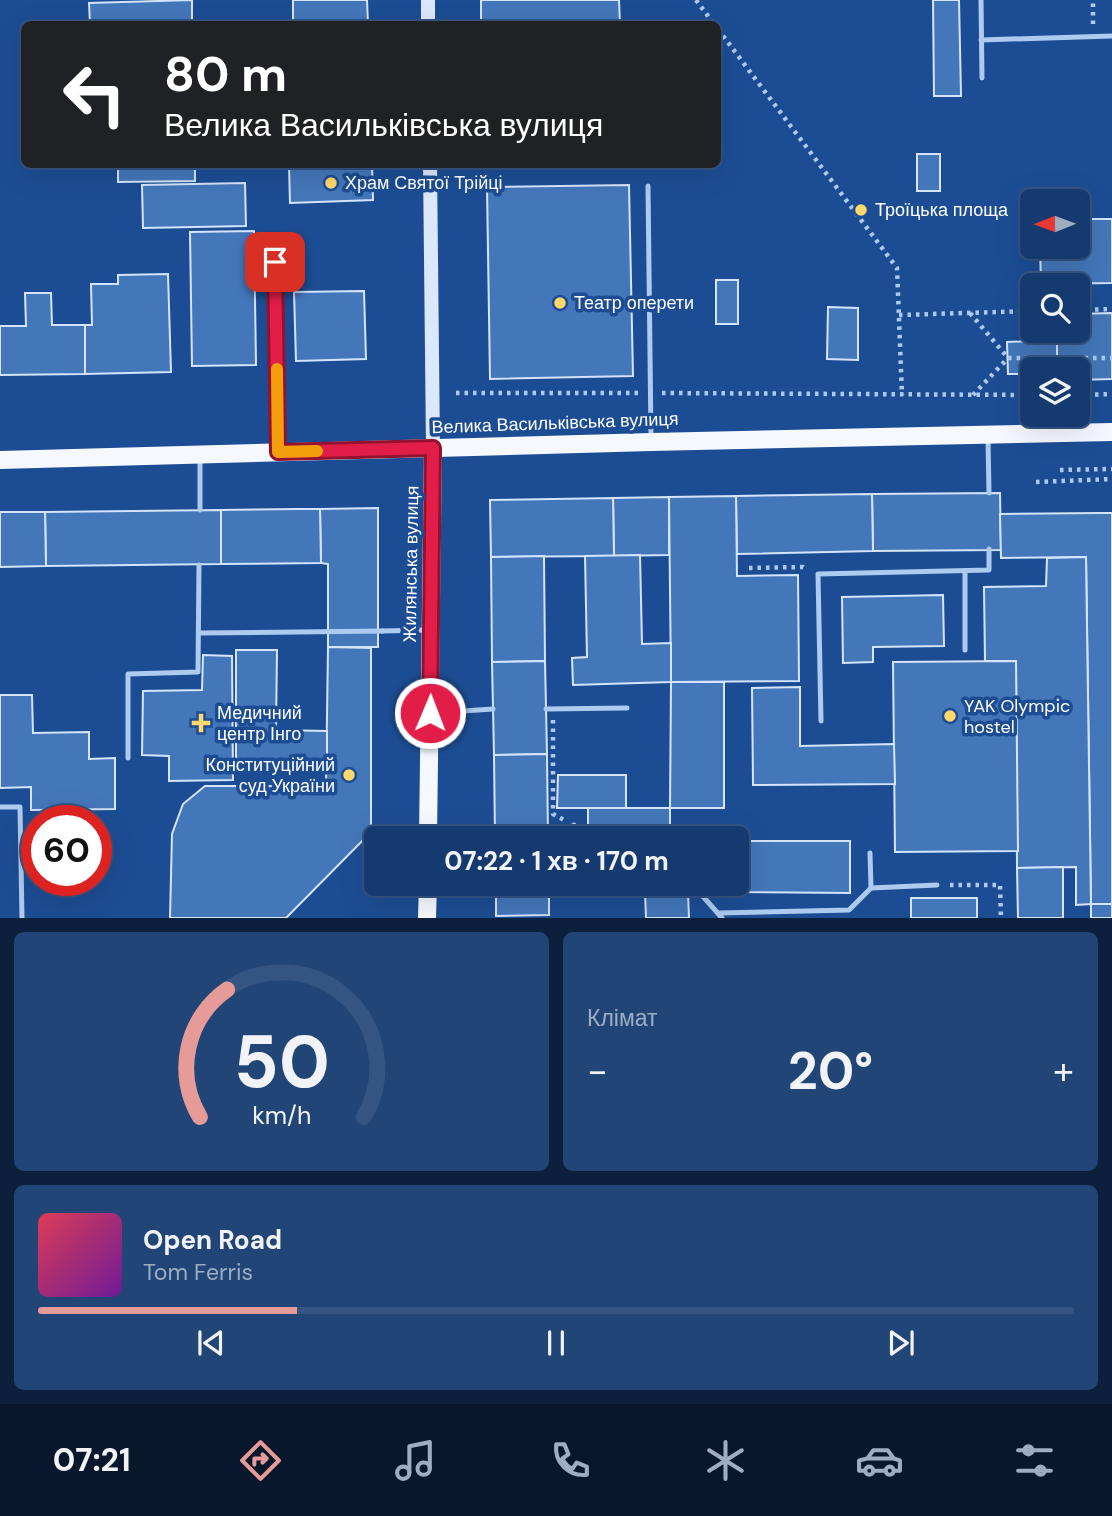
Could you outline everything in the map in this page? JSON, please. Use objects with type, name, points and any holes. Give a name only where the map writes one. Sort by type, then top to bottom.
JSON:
[{"type":"main road","points":[[428,0],[428,21]]},
{"type":"main road","name":"Жилянська вулиця","points":[[428,826],[433,448],[430,168]]},
{"type":"main road","name":"Велика Васильківська вулиця","points":[[0,460],[1112,432]]},
{"type":"main road","points":[[427,918],[428,896]]},
{"type":"lane","points":[[981,0],[982,78]]},
{"type":"lane","points":[[981,40],[1112,36]]},
{"type":"lane","points":[[648,186],[651,442]]},
{"type":"lane","points":[[275,262],[278,452]]},
{"type":"lane","points":[[988,434],[989,493]]},
{"type":"lane","points":[[200,454],[200,510]]},
{"type":"lane","points":[[821,722],[818,574],[989,570],[989,550]]},
{"type":"lane","points":[[128,758],[128,674],[198,672],[199,565]]},
{"type":"lane","points":[[965,571],[965,650]]},
{"type":"lane","points":[[199,633],[431,630]]},
{"type":"lane","points":[[550,709],[627,708]]},
{"type":"lane","points":[[430,713],[493,709]]},
{"type":"lane","points":[[0,807],[20,807],[22,918]]},
{"type":"lane","points":[[870,853],[871,888]]},
{"type":"lane","points":[[703,896],[720,915],[849,910],[871,888],[937,885]]},
{"type":"lane","points":[[849,910],[849,918]]},
{"type":"path","points":[[696,0],[712,21]]},
{"type":"path","points":[[721,33],[897,268],[902,395]]},
{"type":"path","points":[[1090,310],[1112,309]]},
{"type":"path","points":[[899,315],[1020,311]]},
{"type":"path","points":[[971,313],[1008,358]]},
{"type":"path","points":[[973,395],[1008,358],[1112,358]]},
{"type":"path","points":[[456,393],[1020,395]]},
{"type":"path","points":[[1090,395],[1112,394]]},
{"type":"path","points":[[1060,470],[1112,469]]},
{"type":"path","points":[[1036,482],[1112,479]]},
{"type":"path","points":[[749,568],[803,567],[818,574]]},
{"type":"path","points":[[550,709],[553,814],[574,825]]},
{"type":"path","points":[[937,885],[1000,885],[1001,918]]},
{"type":"building","points":[[192,0],[192,21],[90,21],[89,3]]},
{"type":"building","points":[[293,0],[367,0],[368,21],[293,21]]},
{"type":"building","points":[[481,0],[619,0],[620,21],[481,21]]},
{"type":"building","points":[[933,0],[959,0],[961,96],[934,96]]},
{"type":"building","points":[[917,154],[940,154],[940,191],[917,191]]},
{"type":"building","points":[[118,168],[195,168],[195,181],[118,182]]},
{"type":"building","name":"Храм Святої Трійці","points":[[289,168],[372,168],[373,200],[290,203]]},
{"type":"building","points":[[245,183],[246,226],[143,228],[142,185]]},
{"type":"building","name":"Театр оперети","points":[[629,185],[633,376],[490,379],[487,187]]},
{"type":"building","points":[[1090,219],[1112,219],[1112,283],[1090,283],[1090,273],[1041,273],[1040,259],[1090,259]]},
{"type":"building","points":[[254,231],[256,365],[192,366],[190,232]]},
{"type":"building","points":[[168,274],[171,372],[85,374],[85,325],[92,325],[91,284],[118,284],[118,275]]},
{"type":"building","points":[[716,280],[738,280],[738,324],[716,324]]},
{"type":"building","points":[[364,291],[366,359],[296,361],[294,292]]},
{"type":"building","points":[[25,293],[51,293],[52,325],[85,325],[85,374],[0,375],[0,326],[26,326]]},
{"type":"building","points":[[828,307],[858,308],[858,360],[827,359]]},
{"type":"building","points":[[1112,313],[1112,379],[1090,380],[1090,357],[1057,357],[1056,343],[1090,343],[1090,314]]},
{"type":"building","points":[[1007,342],[1057,343],[1057,357],[1020,357],[1020,374],[1008,374]]},
{"type":"building","points":[[1000,493],[1001,550],[873,551],[872,494]]},
{"type":"building","points":[[872,494],[873,551],[737,554],[736,496]]},
{"type":"building","points":[[736,496],[737,576],[798,575],[799,681],[671,682],[669,497]]},
{"type":"building","points":[[669,497],[669,555],[614,556],[613,498]]},
{"type":"building","points":[[613,498],[614,556],[491,557],[490,500]]},
{"type":"building","points":[[378,508],[378,647],[328,647],[328,564],[321,563],[320,509]]},
{"type":"building","points":[[320,509],[321,563],[221,564],[221,510]]},
{"type":"building","points":[[221,510],[221,564],[46,566],[45,512]]},
{"type":"building","points":[[0,512],[45,512],[46,566],[0,567]]},
{"type":"building","points":[[1112,513],[1112,904],[1091,904],[1086,557],[1001,558],[1000,514]]},
{"type":"building","points":[[640,555],[642,644],[671,643],[671,682],[573,685],[572,658],[587,657],[585,556]]},
{"type":"building","points":[[544,556],[545,661],[492,662],[491,557]]},
{"type":"building","points":[[1086,557],[1091,904],[1076,905],[1076,867],[1017,868],[1016,661],[985,661],[984,587],[1046,586],[1047,558]]},
{"type":"building","points":[[943,595],[944,646],[873,647],[873,662],[843,663],[842,597]]},
{"type":"building","name":"Конституційний суд України","points":[[328,647],[371,648],[371,826],[364,826],[364,839],[286,918],[170,918],[172,834],[183,804],[205,786],[326,786]]},
{"type":"building","points":[[236,650],[277,650],[276,730],[327,731],[327,763],[236,762]]},
{"type":"building","points":[[203,655],[232,656],[233,780],[169,781],[169,756],[142,755],[143,691],[202,690]]},
{"type":"building","points":[[545,661],[547,754],[494,755],[492,662]]},
{"type":"building","points":[[1016,661],[1018,851],[895,852],[893,662]]},
{"type":"building","points":[[671,682],[724,682],[724,808],[670,808]]},
{"type":"building","points":[[800,687],[800,746],[894,744],[895,784],[753,785],[752,688]]},
{"type":"building","points":[[0,695],[32,695],[33,733],[89,732],[89,759],[115,758],[115,809],[112,809],[112,805],[31,805],[31,787],[0,788]]},
{"type":"building","points":[[547,754],[548,826],[495,826],[494,755]]},
{"type":"building","points":[[558,775],[626,775],[626,808],[557,808]]},
{"type":"building","points":[[588,808],[670,808],[670,826],[588,826]]},
{"type":"building","points":[[749,841],[850,841],[850,893],[749,892]]},
{"type":"building","points":[[1063,867],[1063,918],[1018,918],[1017,868]]},
{"type":"building","points":[[496,896],[549,896],[549,915],[496,916]]},
{"type":"building","points":[[645,896],[688,896],[689,918],[646,918]]},
{"type":"building","points":[[911,898],[977,898],[977,918],[911,918]]},
{"type":"building","points":[[1091,904],[1112,904],[1112,918],[1091,918]]},
{"type":"slow traffic","points":[[277,369],[278,452],[317,451]]},
{"type":"place","name":"Храм Святої Трійці","points":[[331,183]]},
{"type":"place","name":"Троїцька площа","points":[[861,210]]},
{"type":"place","name":"Театр оперети","points":[[560,303]]},
{"type":"place","name":"YAK Olympic hostel","points":[[950,716]]},
{"type":"place","name":"Медичний центр Інго","points":[[201,723]]},
{"type":"place","name":"Конституційний суд України","points":[[349,775]]},
{"type":"route","points":[[275,262],[278,452],[433,448],[430,713]]}]
